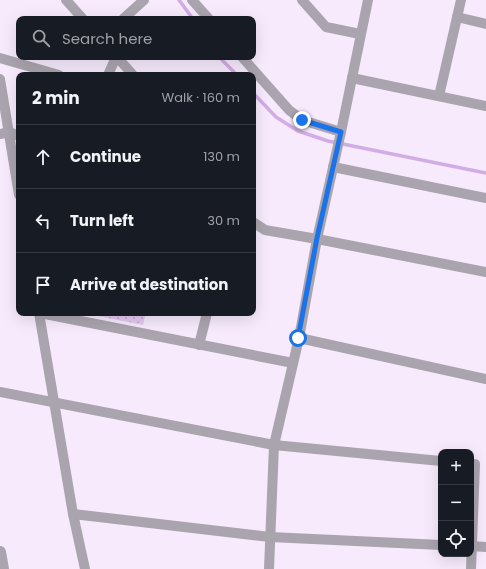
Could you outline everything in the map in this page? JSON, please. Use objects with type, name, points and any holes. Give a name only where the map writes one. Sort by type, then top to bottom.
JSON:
[{"type":"street","points":[[66,0],[80,16]]},
{"type":"street","points":[[126,16],[144,0]]},
{"type":"street","points":[[192,0],[206,16]]},
{"type":"street","points":[[302,0],[326,27],[360,34]]},
{"type":"street","points":[[268,569],[274,445],[293,362],[317,238],[341,132],[368,0]]},
{"type":"street","points":[[439,96],[461,0]]},
{"type":"street","points":[[457,18],[486,24]]},
{"type":"street","points":[[0,58],[49,72]]},
{"type":"street","points":[[110,72],[116,60]]},
{"type":"street","points":[[120,60],[131,72]]},
{"type":"street","points":[[245,60],[255,72]]},
{"type":"street","points":[[256,73],[289,110],[302,120],[341,132]]},
{"type":"street","points":[[352,78],[486,106]]},
{"type":"street","points":[[0,79],[4,133],[16,182]]},
{"type":"street","points":[[4,133],[16,135]]},
{"type":"street","points":[[333,167],[486,198]]},
{"type":"street","points":[[256,224],[265,230],[317,238],[486,272]]},
{"type":"street","points":[[39,316],[53,403],[85,569]]},
{"type":"street","points":[[54,316],[293,362]]},
{"type":"street","points":[[199,345],[206,316]]},
{"type":"street","points":[[298,338],[486,379]]},
{"type":"street","points":[[0,392],[274,445],[438,461]]},
{"type":"street","points":[[474,464],[486,465]]},
{"type":"street","points":[[472,485],[472,521]]},
{"type":"street","points":[[74,514],[270,537],[438,545]]},
{"type":"street","points":[[474,546],[486,547]]},
{"type":"street","points":[[0,552],[3,569]]},
{"type":"street","points":[[471,557],[471,569]]},
{"type":"shaded area","points":[[98,316],[145,316],[143,325]]},
{"type":"waterway","points":[[179,0],[191,16]]},
{"type":"waterway","points":[[222,60],[234,72]]},
{"type":"waterway","points":[[256,96],[276,117],[298,131],[328,141],[486,173]]},
{"type":"route","points":[[298,338],[317,238],[341,132],[302,120]]}]
